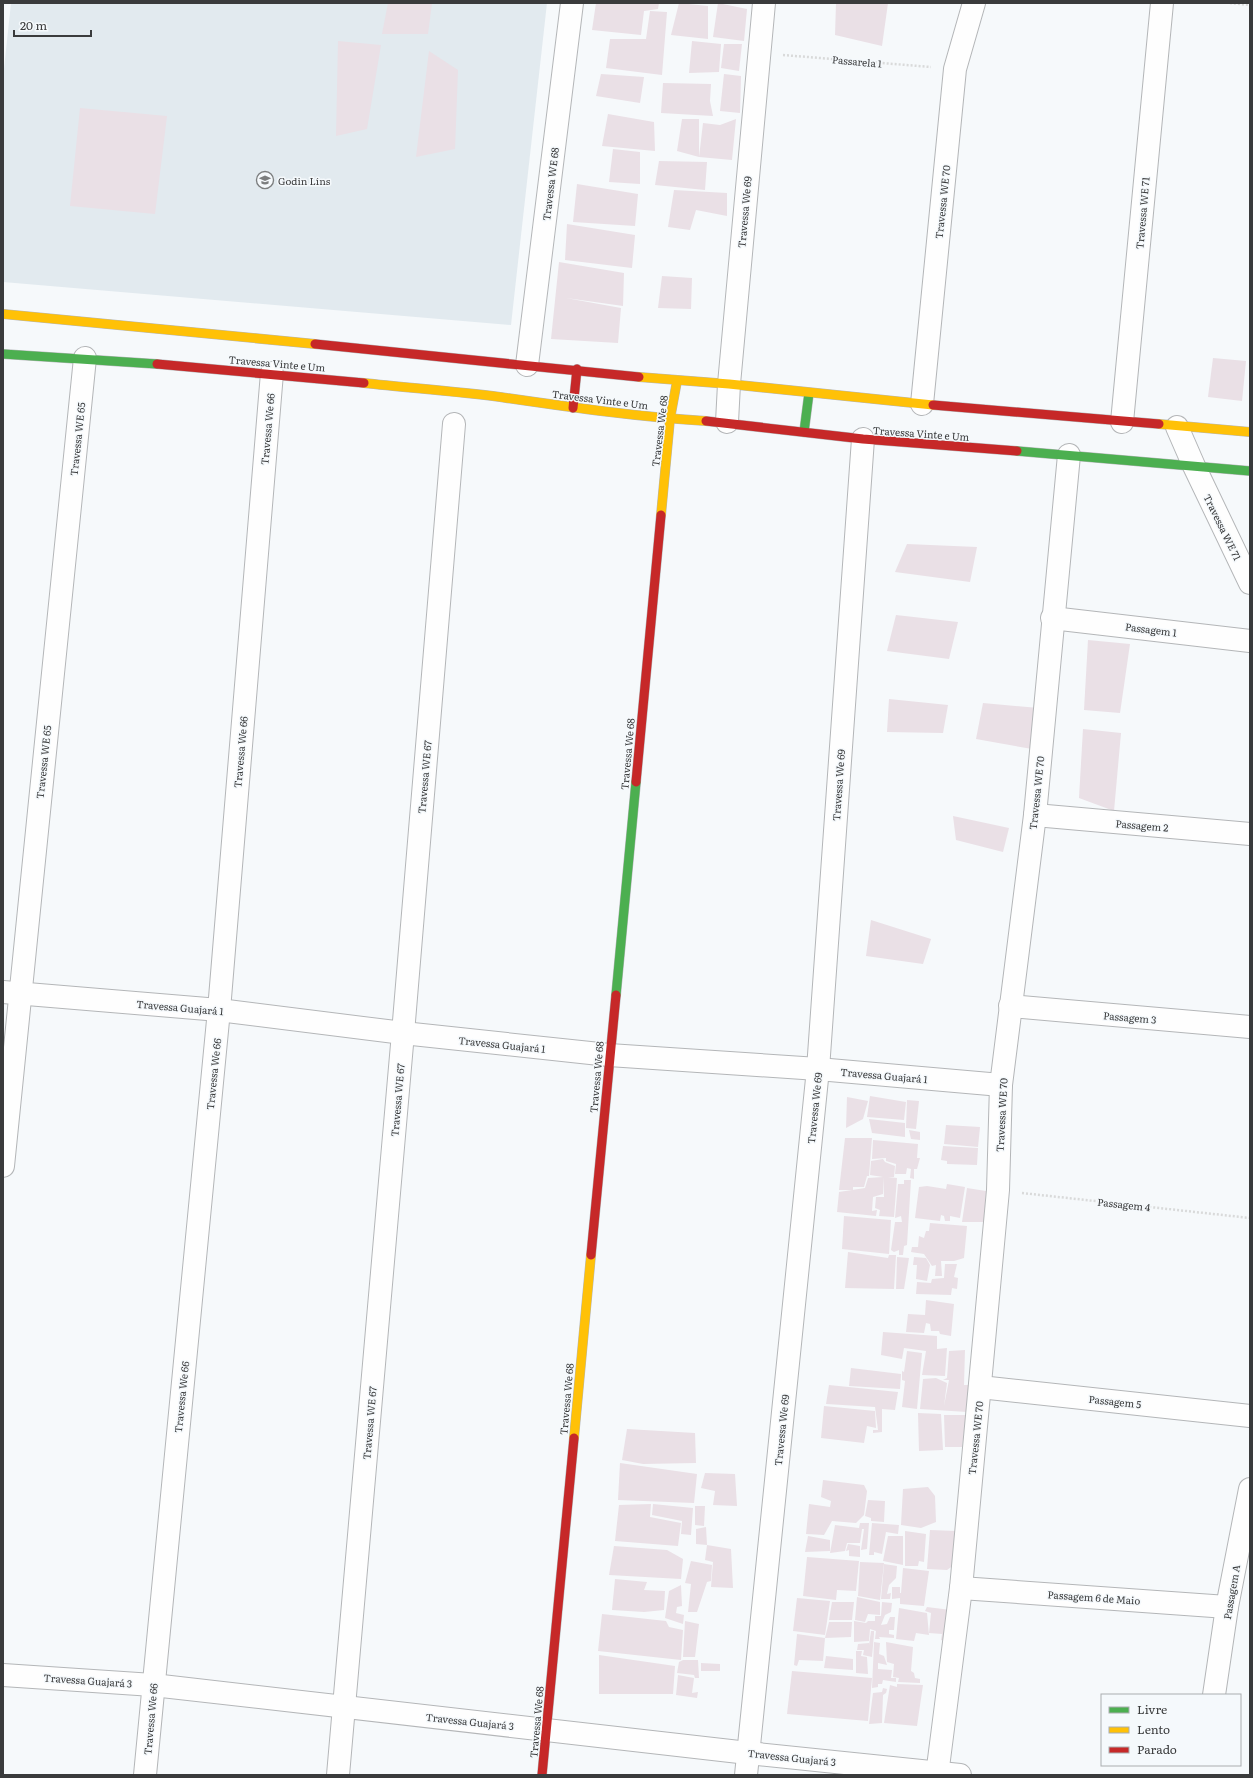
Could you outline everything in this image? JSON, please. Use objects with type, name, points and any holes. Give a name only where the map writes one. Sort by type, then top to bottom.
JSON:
[{"type":"main road","points":[[3,314],[527,364],[677,381],[729,384],[922,404],[1177,427],[1250,432]]},
{"type":"main road","name":"Travessa Vinte e Um","points":[[3,354],[85,358],[272,373],[499,397],[573,408],[670,419],[727,422],[863,439],[1069,454],[1250,471]]},
{"type":"main road","points":[[573,408],[577,369]]},
{"type":"main road","name":"Travessa We 68","points":[[542,1775],[670,419],[677,381]]},
{"type":"main road","points":[[804,432],[809,393]]},
{"type":"street","name":"Travessa WE 68","points":[[527,364],[572,3]]},
{"type":"street","name":"Travessa We 69","points":[[727,422],[729,384],[764,3]]},
{"type":"street","name":"Travessa WE 70","points":[[922,404],[956,69],[974,3]]},
{"type":"street","name":"Travessa WE 71","points":[[1122,422],[1162,3]]},
{"type":"street","name":"Travessa WE 65","points":[[3,1166],[11,993],[85,358]]},
{"type":"street","name":"Travessa We 66","points":[[145,1775],[219,1010],[272,373]]},
{"type":"street","name":"Travessa WE 67","points":[[338,1775],[403,1033],[454,424]]},
{"type":"street","name":"Travessa WE 71","points":[[1177,427],[1250,583]]},
{"type":"street","name":"Travessa We 69","points":[[746,1775],[818,1069],[863,439]]},
{"type":"street","name":"Travessa WE 70","points":[[937,1774],[961,1588],[998,1190],[1002,1085],[1010,1006],[1034,815],[1069,454]]},
{"type":"street","name":"Passagem 1","points":[[1052,618],[1250,641]]},
{"type":"street","name":"Passagem 2","points":[[1034,815],[1250,834]]},
{"type":"street","name":"Travessa Guajará 1","points":[[11,993],[219,1010],[403,1033],[609,1055],[818,1069],[1002,1085]]},
{"type":"street","name":"Passagem 3","points":[[1010,1006],[1250,1027]]},
{"type":"street","name":"Passagem 5","points":[[980,1387],[1250,1416]]},
{"type":"street","name":"Passagem A","points":[[1214,1694],[1227,1607],[1250,1489]]},
{"type":"street","name":"Passagem 6 de Maio","points":[[961,1588],[1227,1607]]},
{"type":"street","name":"Travessa Guajará 3","points":[[3,1675],[153,1685],[748,1753],[937,1774],[960,1775]]},
{"type":"path","points":[[1230,3],[1250,5]]},
{"type":"path","name":"Passarela 1","points":[[759,53],[956,69]]},
{"type":"path","name":"Passagem 4","points":[[998,1190],[1250,1218]]},
{"type":"shaded area","name":"Godin Líns","points":[[11,3],[547,3],[511,325],[3,282],[3,78]]},
{"type":"building","points":[[388,3],[432,3],[428,34],[382,34]]},
{"type":"building","points":[[596,3],[659,3],[658,9],[644,11],[641,35],[592,30]]},
{"type":"building","points":[[679,3],[708,6],[708,39],[671,35]]},
{"type":"building","points":[[718,3],[747,9],[744,41],[713,37]]},
{"type":"building","points":[[836,3],[888,3],[882,46],[835,35]]},
{"type":"building","points":[[650,11],[667,12],[662,75],[606,68],[610,39],[646,39]]},
{"type":"building","points":[[338,41],[381,45],[367,129],[336,136]]},
{"type":"building","points":[[692,41],[721,44],[719,72],[689,73]]},
{"type":"building","points":[[724,44],[742,44],[739,71],[721,68]]},
{"type":"building","points":[[429,51],[458,70],[455,149],[416,157]]},
{"type":"building","points":[[601,74],[644,77],[640,103],[596,96]]},
{"type":"building","points":[[724,74],[741,76],[740,113],[720,111]]},
{"type":"building","points":[[663,83],[711,84],[710,101],[713,116],[661,113]]},
{"type":"building","points":[[80,108],[167,116],[155,214],[70,206]]},
{"type":"building","points":[[608,114],[654,122],[655,151],[602,146]]},
{"type":"building","points":[[682,119],[699,119],[699,157],[677,151]]},
{"type":"building","points":[[736,119],[732,160],[699,157],[703,123],[720,125]]},
{"type":"building","points":[[613,149],[640,152],[640,184],[609,182]]},
{"type":"building","points":[[659,161],[707,162],[705,190],[655,185]]},
{"type":"building","points":[[577,184],[638,194],[635,226],[573,222]]},
{"type":"building","points":[[674,190],[727,193],[727,216],[696,210],[690,230],[668,227]]},
{"type":"building","points":[[567,224],[635,235],[632,268],[565,260]]},
{"type":"building","points":[[559,262],[624,273],[623,306],[566,298],[621,308],[618,343],[551,339]]},
{"type":"building","points":[[662,276],[692,278],[691,309],[658,308]]},
{"type":"building","points":[[1213,358],[1246,361],[1242,401],[1208,397]]},
{"type":"building","points":[[907,544],[977,547],[970,582],[895,572]]},
{"type":"building","points":[[896,615],[958,622],[949,659],[887,651]]},
{"type":"building","points":[[1088,640],[1130,644],[1120,713],[1084,710]]},
{"type":"building","points":[[889,699],[948,705],[943,733],[887,732]]},
{"type":"building","points":[[983,703],[1039,708],[1032,749],[976,739]]},
{"type":"building","points":[[1083,729],[1121,733],[1114,811],[1079,798]]},
{"type":"building","points":[[953,816],[1009,828],[1003,852],[956,840]]},
{"type":"building","points":[[871,920],[931,939],[923,964],[866,956]]},
{"type":"building","points":[[870,1096],[906,1102],[904,1120],[867,1117]]},
{"type":"building","points":[[847,1097],[868,1101],[863,1119],[846,1128]]},
{"type":"building","points":[[907,1100],[919,1101],[916,1129],[906,1128]]},
{"type":"building","points":[[869,1119],[905,1123],[905,1137],[872,1133]]},
{"type":"building","points":[[946,1125],[980,1127],[978,1147],[944,1144]]},
{"type":"building","points":[[909,1130],[920,1132],[920,1140],[911,1139]]},
{"type":"building","points":[[845,1138],[872,1138],[869,1176],[867,1176],[864,1187],[853,1187],[853,1190],[839,1190]]},
{"type":"building","points":[[873,1140],[918,1144],[917,1158],[920,1158],[917,1169],[914,1169],[914,1179],[910,1178],[911,1169],[907,1168],[906,1174],[895,1174],[896,1164],[886,1161],[886,1158],[872,1159]]},
{"type":"building","points":[[943,1146],[978,1148],[977,1165],[947,1164],[947,1161],[941,1160]]},
{"type":"building","points":[[883,1159],[885,1162],[895,1166],[894,1177],[888,1177],[897,1178],[894,1217],[879,1216],[880,1210],[875,1208],[876,1197],[884,1197],[883,1177],[870,1175],[871,1161]]},
{"type":"building","points":[[883,1177],[883,1194],[873,1197],[872,1211],[877,1210],[876,1216],[837,1212],[839,1192],[865,1188],[868,1178]]},
{"type":"building","points":[[904,1180],[911,1180],[907,1245],[904,1246],[903,1255],[899,1255],[899,1250],[894,1252],[891,1250],[895,1222],[902,1222],[901,1216],[895,1218],[898,1184],[904,1184]]},
{"type":"building","points":[[947,1184],[965,1187],[960,1218],[950,1216],[950,1221],[945,1221],[944,1216],[941,1215],[940,1221],[915,1218],[919,1187],[927,1186],[946,1189]]},
{"type":"building","points":[[967,1188],[986,1191],[984,1222],[962,1222]]},
{"type":"building","points":[[844,1216],[891,1220],[889,1254],[842,1249]]},
{"type":"building","points":[[930,1223],[967,1226],[964,1258],[954,1261],[941,1261],[942,1276],[935,1276],[936,1265],[932,1266],[924,1254],[911,1252],[912,1247],[918,1247],[919,1236],[924,1238],[926,1231],[929,1231]]},
{"type":"building","points":[[848,1252],[888,1258],[889,1255],[896,1255],[894,1289],[845,1288]]},
{"type":"building","points":[[897,1257],[909,1258],[904,1289],[896,1289]]},
{"type":"building","points":[[914,1257],[926,1258],[930,1265],[927,1281],[916,1279],[917,1265],[913,1265]]},
{"type":"building","points":[[945,1264],[957,1264],[954,1277],[958,1278],[957,1289],[952,1288],[951,1295],[916,1294],[917,1282],[931,1283],[932,1279],[944,1278]]},
{"type":"building","points":[[926,1300],[954,1304],[951,1336],[940,1334],[939,1331],[931,1331],[930,1324],[926,1323],[924,1333],[906,1332],[908,1314],[925,1315]]},
{"type":"building","points":[[883,1332],[937,1336],[937,1349],[947,1348],[945,1376],[922,1375],[926,1351],[904,1348],[902,1359],[881,1355]]},
{"type":"building","points":[[965,1350],[964,1385],[970,1385],[967,1412],[920,1409],[923,1379],[936,1378],[947,1383],[944,1406],[949,1380],[943,1380],[947,1378],[949,1351]]},
{"type":"building","points":[[907,1351],[922,1353],[917,1409],[902,1407],[905,1381],[902,1380],[902,1371],[904,1372]]},
{"type":"building","points":[[851,1368],[901,1374],[900,1389],[849,1386]]},
{"type":"building","points":[[829,1385],[898,1392],[895,1410],[882,1409],[882,1432],[873,1433],[873,1430],[878,1430],[875,1407],[826,1404]]},
{"type":"building","points":[[824,1406],[875,1411],[876,1428],[867,1426],[864,1443],[821,1438]]},
{"type":"building","points":[[918,1413],[941,1414],[943,1450],[919,1451]]},
{"type":"building","points":[[944,1415],[966,1415],[962,1447],[945,1447]]},
{"type":"building","points":[[627,1429],[695,1433],[696,1463],[643,1464],[622,1460]]},
{"type":"building","points":[[620,1463],[697,1474],[694,1503],[618,1500]]},
{"type":"building","points":[[705,1473],[735,1474],[737,1506],[713,1505],[715,1491],[701,1488]]},
{"type":"building","points":[[823,1480],[864,1485],[867,1491],[864,1515],[856,1523],[832,1521],[824,1535],[806,1534],[809,1504],[830,1507],[831,1501],[821,1497]]},
{"type":"building","points":[[928,1487],[935,1496],[936,1522],[921,1528],[901,1525],[903,1489]]},
{"type":"building","points":[[868,1500],[885,1501],[884,1522],[871,1521],[871,1518],[865,1516]]},
{"type":"building","points":[[651,1504],[650,1517],[681,1523],[678,1546],[615,1541],[619,1505]]},
{"type":"building","points":[[653,1504],[693,1508],[691,1535],[681,1534],[682,1521],[652,1515]]},
{"type":"building","points":[[695,1506],[705,1506],[704,1526],[695,1525]]},
{"type":"building","points":[[860,1523],[869,1523],[867,1549],[861,1550],[864,1529],[862,1529],[860,1543],[847,1543],[845,1551],[830,1553],[835,1525],[859,1528]]},
{"type":"building","points":[[872,1523],[899,1525],[898,1534],[886,1532],[882,1554],[874,1552],[874,1555],[869,1555]]},
{"type":"building","points":[[706,1527],[707,1545],[696,1544],[696,1529]]},
{"type":"building","points":[[930,1530],[956,1531],[954,1565],[947,1570],[927,1569]]},
{"type":"building","points":[[905,1531],[926,1534],[924,1562],[919,1561],[918,1566],[905,1566]]},
{"type":"building","points":[[808,1536],[830,1540],[830,1551],[805,1552]]},
{"type":"building","points":[[888,1536],[903,1536],[903,1565],[883,1561]]},
{"type":"building","points":[[848,1544],[860,1546],[860,1557],[849,1556],[849,1550],[846,1551]]},
{"type":"building","points":[[707,1545],[731,1549],[733,1588],[711,1587],[713,1562],[705,1560]]},
{"type":"building","points":[[614,1546],[667,1550],[683,1559],[681,1579],[609,1575]]},
{"type":"building","points":[[807,1557],[859,1561],[856,1591],[837,1590],[836,1600],[803,1596]]},
{"type":"building","points":[[691,1561],[712,1565],[711,1581],[707,1582],[697,1612],[688,1612],[691,1584],[685,1583]]},
{"type":"building","points":[[860,1562],[884,1563],[880,1600],[858,1596]]},
{"type":"building","points":[[884,1564],[897,1566],[896,1578],[889,1585],[887,1594],[891,1593],[890,1599],[881,1599]]},
{"type":"building","points":[[903,1568],[929,1571],[924,1606],[900,1604],[900,1598],[892,1599],[892,1587],[900,1587],[901,1593]]},
{"type":"building","points":[[615,1579],[647,1582],[644,1590],[665,1591],[664,1610],[644,1612],[612,1610]]},
{"type":"building","points":[[681,1585],[682,1606],[677,1607],[676,1613],[684,1615],[683,1624],[665,1618],[669,1591]]},
{"type":"building","points":[[857,1597],[880,1602],[880,1615],[868,1614],[865,1622],[855,1620]]},
{"type":"building","points":[[797,1598],[830,1601],[825,1635],[793,1631]]},
{"type":"building","points":[[832,1602],[854,1602],[852,1620],[829,1620]]},
{"type":"building","points":[[882,1602],[892,1603],[891,1612],[885,1615],[881,1625],[887,1624],[890,1617],[895,1617],[894,1630],[889,1630],[889,1634],[894,1635],[894,1638],[879,1637],[880,1639],[875,1639],[876,1631],[870,1629],[869,1641],[854,1642],[854,1621],[866,1623],[868,1621],[875,1621],[875,1616],[881,1616]]},
{"type":"building","points":[[927,1607],[951,1610],[949,1642],[941,1640],[942,1634],[929,1633],[931,1613],[925,1611]]},
{"type":"building","points":[[899,1608],[927,1613],[929,1635],[916,1633],[914,1641],[896,1639]]},
{"type":"building","points":[[602,1614],[666,1621],[669,1627],[683,1630],[681,1660],[598,1651]]},
{"type":"building","points":[[685,1621],[699,1624],[695,1657],[683,1657]]},
{"type":"building","points":[[829,1622],[852,1622],[851,1637],[825,1638]]},
{"type":"building","points":[[871,1631],[874,1631],[872,1657],[863,1655],[864,1650],[857,1650],[858,1644],[869,1643],[869,1645]]},
{"type":"building","points":[[797,1634],[825,1638],[823,1661],[799,1660],[797,1666],[794,1665]]},
{"type":"building","points":[[874,1642],[880,1643],[879,1654],[884,1656],[887,1665],[878,1663],[878,1669],[892,1670],[891,1678],[896,1678],[896,1682],[883,1680],[882,1684],[878,1684],[878,1687],[872,1688]]},
{"type":"building","points":[[886,1642],[913,1647],[911,1671],[914,1673],[915,1678],[920,1679],[920,1683],[898,1682],[899,1678],[893,1677],[894,1664],[887,1662]]},
{"type":"building","points":[[856,1651],[862,1651],[861,1656],[867,1657],[868,1674],[856,1673]]},
{"type":"building","points":[[599,1655],[675,1666],[673,1694],[599,1694]]},
{"type":"building","points":[[826,1656],[853,1659],[853,1670],[824,1668]]},
{"type":"building","points":[[683,1660],[698,1660],[699,1678],[695,1678],[694,1675],[677,1673],[679,1662]]},
{"type":"building","points":[[701,1663],[720,1664],[720,1671],[701,1671]]},
{"type":"building","points":[[792,1671],[872,1678],[868,1721],[787,1714]]},
{"type":"building","points":[[678,1675],[694,1678],[692,1693],[698,1692],[697,1698],[676,1695]]},
{"type":"building","points":[[897,1684],[923,1685],[917,1726],[884,1723],[890,1685],[897,1687]]},
{"type":"building","points":[[883,1688],[887,1689],[886,1693],[883,1695],[882,1723],[869,1724],[873,1693],[882,1692]]},
{"type":"traffic: fast","points":[[3,354],[157,364]]},
{"type":"traffic: fast","points":[[804,432],[809,393]]},
{"type":"traffic: fast","points":[[1017,451],[1250,471]]},
{"type":"traffic: fast","points":[[616,995],[636,782]]},
{"type":"traffic: slow","points":[[3,314],[315,344]]},
{"type":"traffic: slow","points":[[639,377],[729,384],[933,405]]},
{"type":"traffic: slow","points":[[661,515],[670,419],[677,381]]},
{"type":"traffic: slow","points":[[364,383],[483,395],[629,414],[706,421]]},
{"type":"traffic: slow","points":[[1159,424],[1250,432]]},
{"type":"traffic: slow","points":[[574,1438],[591,1255]]},
{"type":"traffic: jam","points":[[315,344],[639,377]]},
{"type":"traffic: jam","points":[[157,364],[364,383]]},
{"type":"traffic: jam","points":[[573,408],[577,369]]},
{"type":"traffic: jam","points":[[933,405],[1159,424]]},
{"type":"traffic: jam","points":[[706,421],[863,439],[1017,451]]},
{"type":"traffic: jam","points":[[636,782],[661,515]]},
{"type":"traffic: jam","points":[[591,1255],[616,995]]},
{"type":"traffic: jam","points":[[542,1775],[574,1438]]},
{"type":"place","name":"Godin Líns","points":[[265,180]]}]
